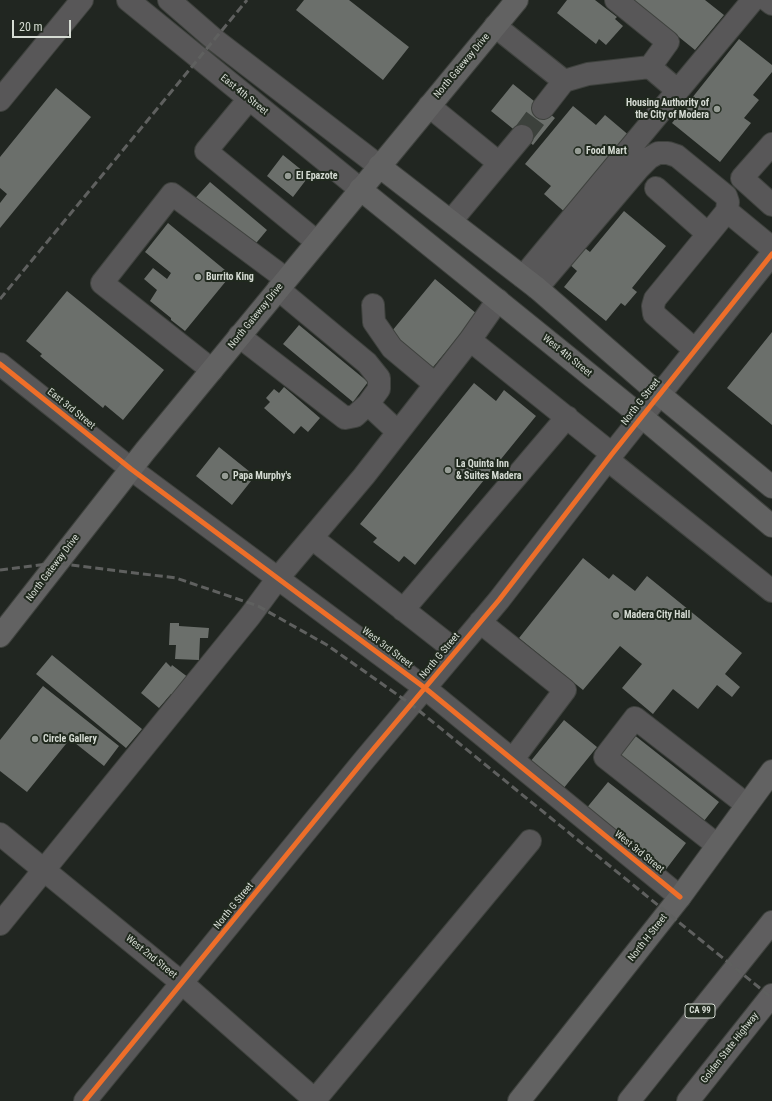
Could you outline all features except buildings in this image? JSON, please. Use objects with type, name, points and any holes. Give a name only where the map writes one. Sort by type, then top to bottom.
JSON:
[{"type":"highway","name":"CA 99","points":[[629,1101],[772,922]]},
{"type":"highway","name":"Golden State Highway","points":[[688,1101],[772,994]]},
{"type":"main road","name":"North Gateway Drive","points":[[0,636],[131,469],[378,166],[517,0]]},
{"type":"main road","points":[[378,166],[530,283],[659,394],[772,487]]},
{"type":"main road","name":"West 4th Street","points":[[360,189],[642,417],[772,526]]},
{"type":"main road","name":"North H Street","points":[[519,1101],[680,897],[717,844],[772,771]]},
{"type":"street","points":[[0,100],[82,0]]},
{"type":"street","name":"East 4th Street","points":[[128,0],[360,189]]},
{"type":"street","points":[[169,0],[215,40],[378,166]]},
{"type":"street","points":[[616,0],[668,42],[650,68]]},
{"type":"street","points":[[530,283],[677,90],[753,0]]},
{"type":"street","points":[[767,0],[772,4]]},
{"type":"street","points":[[495,26],[564,81]]},
{"type":"street","points":[[543,108],[564,81],[588,74],[650,68],[677,90]]},
{"type":"street","points":[[249,99],[206,151],[316,242]]},
{"type":"street","points":[[429,106],[499,163]]},
{"type":"street","points":[[451,221],[522,136]]},
{"type":"street","points":[[772,144],[742,178],[772,205]]},
{"type":"street","points":[[530,283],[649,158],[658,153],[668,153],[677,156],[726,196],[728,202],[727,211],[655,299],[653,306],[654,314],[695,350]]},
{"type":"street","points":[[656,188],[708,234]]},
{"type":"street","points":[[212,370],[102,283],[172,194],[282,284],[367,363],[378,378],[379,389],[368,404],[355,416],[345,418],[240,336]]},
{"type":"street","points":[[727,211],[772,248]]},
{"type":"street","name":"North G Street","points":[[85,1101],[480,622],[659,394],[772,254]]},
{"type":"street","points":[[0,924],[250,616],[278,578],[398,432],[470,340],[498,300]]},
{"type":"street","points":[[373,306],[374,322],[392,348],[435,384]]},
{"type":"street","points":[[470,340],[567,417],[610,457],[772,591]]},
{"type":"street","name":"East 3rd Street","points":[[0,364],[131,469]]},
{"type":"street","points":[[368,404],[398,432]]},
{"type":"street","points":[[403,610],[567,417]]},
{"type":"street","name":"West 3rd Street","points":[[131,469],[425,688],[680,897]]},
{"type":"street","points":[[312,538],[456,651]]},
{"type":"street","points":[[480,622],[565,690],[513,760]]},
{"type":"street","points":[[717,844],[605,757],[635,718],[747,805]]},
{"type":"street","name":"West 2nd Street","points":[[0,834],[182,983],[315,1101]]},
{"type":"street","points":[[315,1101],[530,841]]},
{"type":"tunnel","points":[[522,136],[543,108]]},
{"type":"railway","points":[[0,299],[247,0]]},
{"type":"railway","points":[[0,570],[55,563],[176,578],[258,606],[327,645],[412,705],[772,998]]},
{"type":"cycle path","points":[[85,1101],[365,759],[499,600],[612,454],[772,254]]},
{"type":"cycle path","points":[[0,364],[131,469],[425,688],[680,897]]},
{"type":"place","name":"Housing Authority of the City of Modera","points":[[717,109]]},
{"type":"place","name":"Food Mart","points":[[578,151]]},
{"type":"place","name":"El Epazote","points":[[288,176]]},
{"type":"place","name":"Burrito King","points":[[198,277]]},
{"type":"place","name":"La Quinta Inn & Suites Madera","points":[[448,470]]},
{"type":"place","name":"Papa Murphy's","points":[[225,476]]},
{"type":"place","name":"Madera City Hall","points":[[616,615]]},
{"type":"place","name":"Circle Gallery","points":[[35,739]]}]
